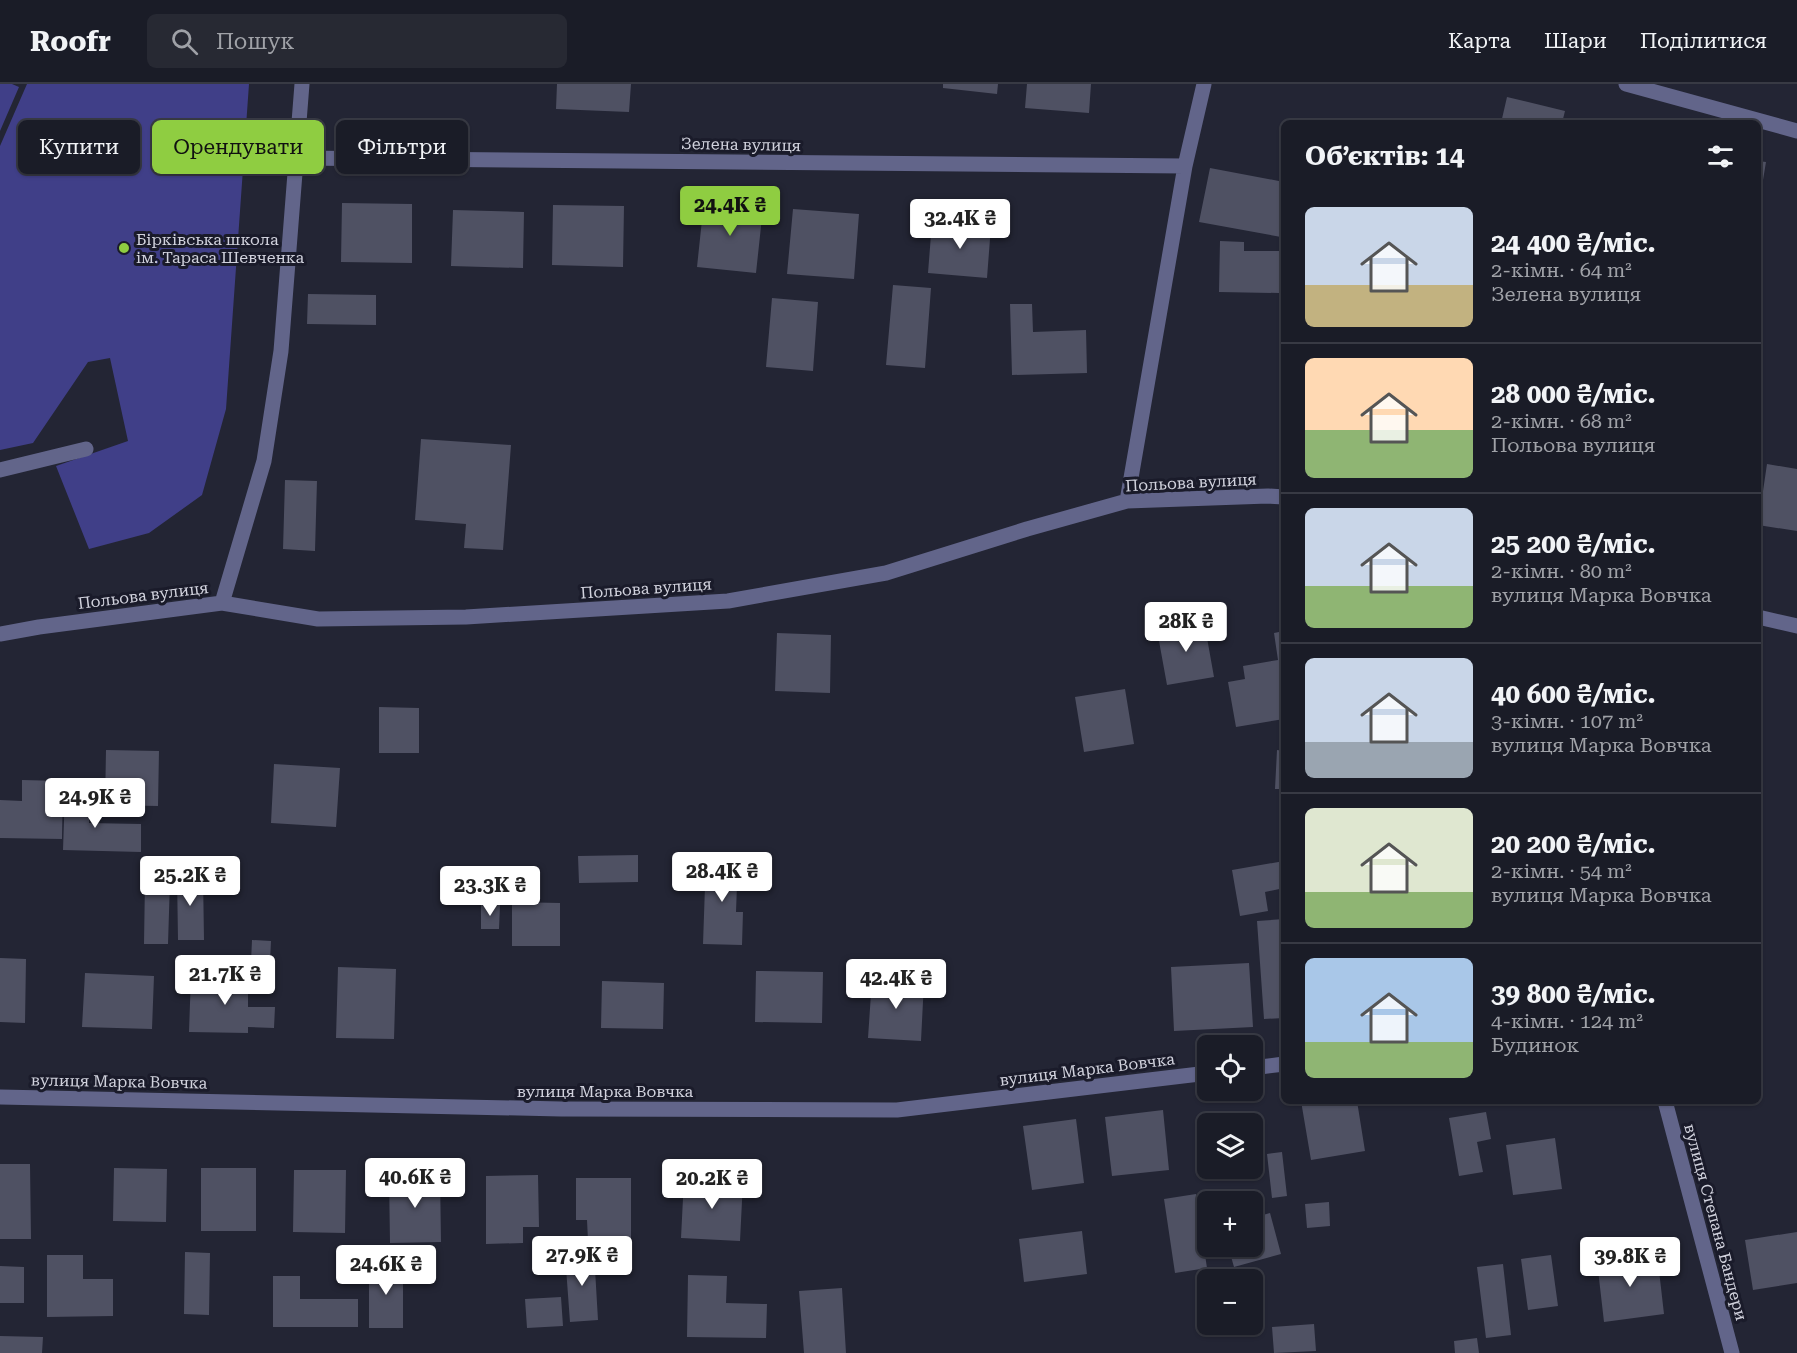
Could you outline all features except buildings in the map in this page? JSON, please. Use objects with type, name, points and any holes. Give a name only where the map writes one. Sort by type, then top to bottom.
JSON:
[{"type":"street","points":[[299,120],[302,84]]},
{"type":"street","points":[[1127,501],[1185,166],[1204,84]]},
{"type":"street","points":[[1626,84],[1757,120]]},
{"type":"street","points":[[1761,121],[1797,131]]},
{"type":"street","name":"Зелена вулиця","points":[[324,158],[1185,166]]},
{"type":"street","points":[[222,603],[264,461],[281,351],[295,174]]},
{"type":"street","points":[[0,470],[86,449]]},
{"type":"street","name":"Польова вулиця","points":[[0,634],[222,603],[318,619],[466,617],[728,601],[886,573],[1027,528],[1127,501],[1281,497]]},
{"type":"street","points":[[1761,617],[1797,626]]},
{"type":"street","points":[[1263,1067],[1281,1064]]},
{"type":"street","name":"вулиця Марка Вовчка","points":[[0,1097],[561,1109],[897,1110],[1197,1074]]},
{"type":"street","name":"вулиця Степана Бандери","points":[[1666,1104],[1732,1353]]},
{"type":"shaded area","points":[[0,84],[12,84],[19,87],[0,131]]},
{"type":"shaded area","name":"Бірківська школа ім. Тараса Шевченка","points":[[27,84],[249,84],[246,120],[152,120],[152,174],[243,174],[226,409],[202,495],[149,533],[89,549],[56,466],[128,441],[110,358],[88,362],[33,443],[0,450],[0,146]]},
{"type":"place","name":"Бірківська школа ім. Тараса Шевченка","points":[[124,248]]}]
